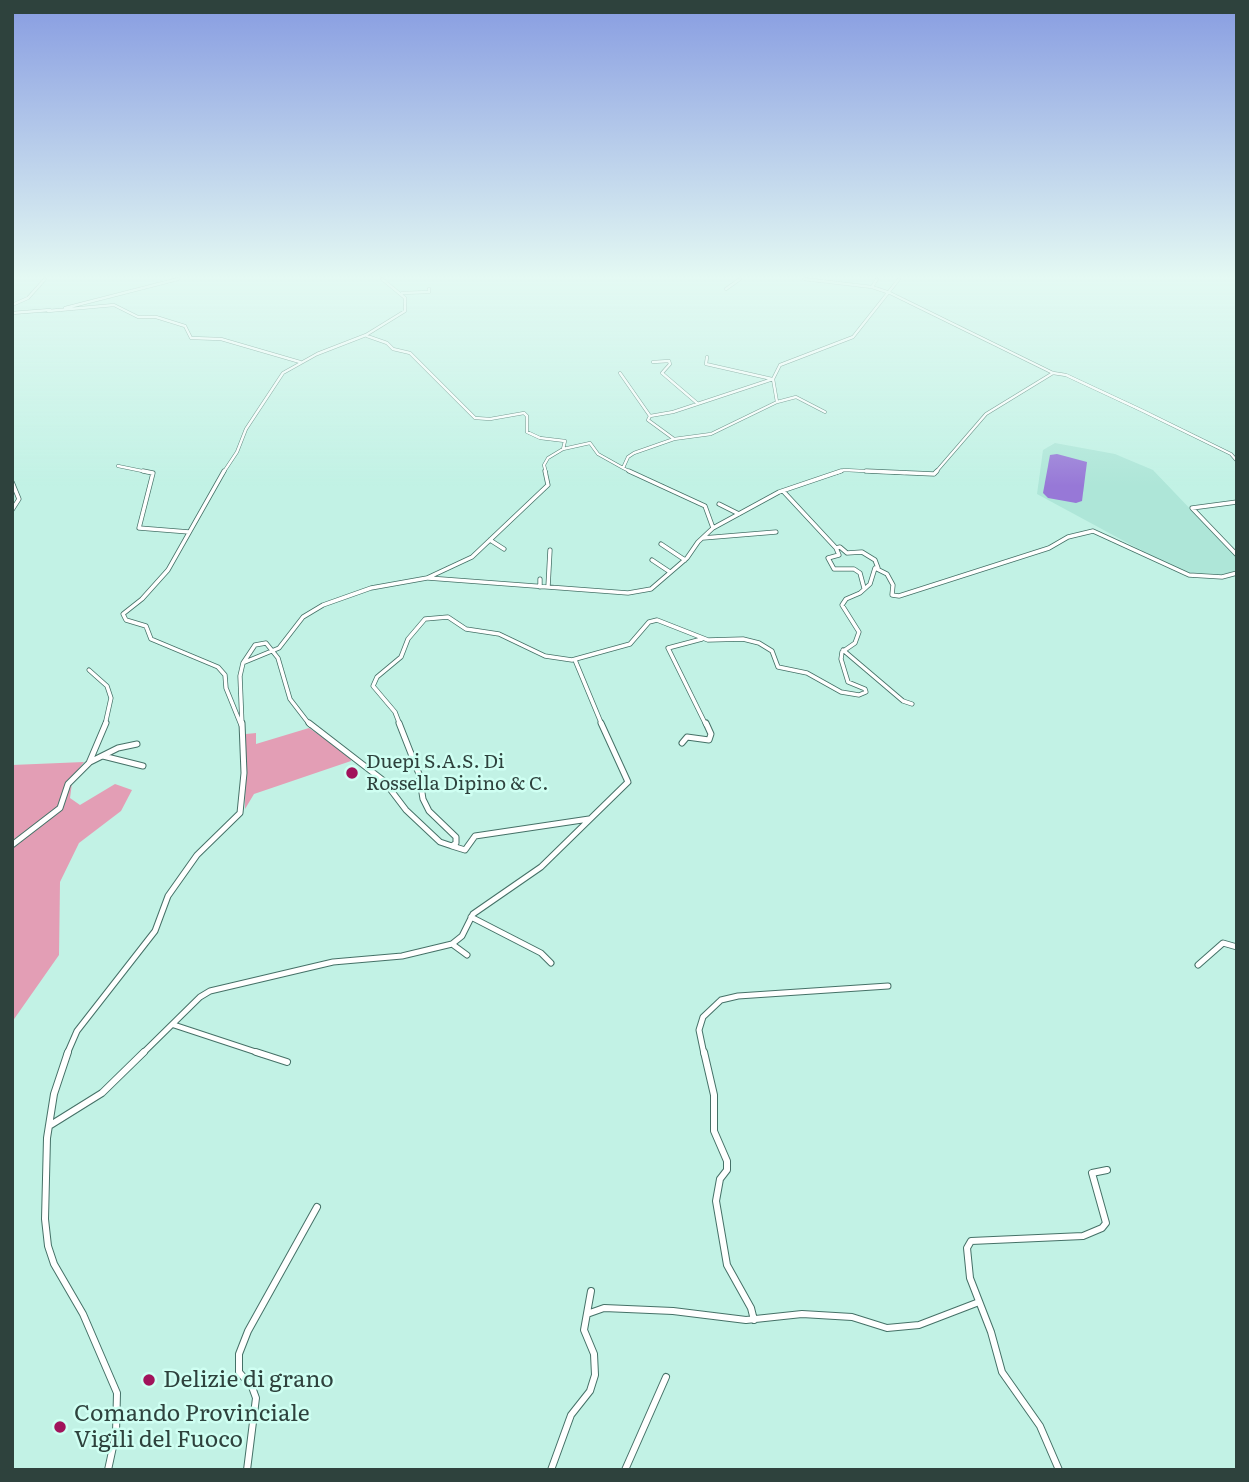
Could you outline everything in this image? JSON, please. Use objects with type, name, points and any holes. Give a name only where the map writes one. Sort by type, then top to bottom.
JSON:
[{"type":"street","points":[[255,348],[301,363]]},
{"type":"street","points":[[241,726],[226,688],[225,675],[218,667],[151,639],[146,626],[127,620],[123,614],[142,599],[168,570],[237,452],[251,420],[269,398],[274,382],[283,373],[332,348]]},
{"type":"street","points":[[392,348],[410,354],[475,418],[490,419],[524,414],[527,416],[527,432],[540,438],[565,441],[563,449]]},
{"type":"street","points":[[777,402],[773,379],[780,365],[824,348]]},
{"type":"street","points":[[1002,348],[1153,416],[1231,454],[1237,461]]},
{"type":"street","points":[[707,357],[706,364],[773,379]]},
{"type":"street","points":[[653,362],[669,361],[670,364],[662,373],[698,404]]},
{"type":"street","points":[[621,373],[651,413],[648,420],[674,439]]},
{"type":"street","points":[[427,578],[628,593],[652,589],[685,560],[713,528],[770,496],[844,470],[934,474],[986,414],[1053,373]]},
{"type":"street","points":[[650,416],[698,404],[773,379]]},
{"type":"street","points":[[623,468],[628,457],[634,453],[674,439],[711,434],[777,402],[796,397],[825,412]]},
{"type":"street","points":[[243,663],[270,649],[279,648],[303,617],[323,605],[371,588],[427,578],[466,561],[548,485],[544,465],[548,458],[563,449],[590,443],[598,454],[623,468],[705,506],[713,528]]},
{"type":"street","points":[[118,466],[153,472],[139,528],[189,532]]},
{"type":"street","points":[[12,482],[19,499],[12,510]]},
{"type":"street","points":[[783,491],[836,548],[839,555],[828,558],[831,566],[837,570],[854,569],[860,573],[864,589]]},
{"type":"street","points":[[1237,502],[1192,508],[1237,555]]},
{"type":"street","points":[[719,504],[738,514]]},
{"type":"street","points":[[836,548],[840,547],[846,553],[862,552],[875,560],[878,568],[890,579],[892,595],[899,596],[1049,548],[1068,537],[1093,531],[1114,538],[1189,575],[1222,577],[1237,573]]},
{"type":"street","points":[[702,538],[776,532]]},
{"type":"street","points":[[489,540],[504,549]]},
{"type":"street","points":[[661,544],[685,560]]},
{"type":"street","points":[[548,587],[550,550]]},
{"type":"street","points":[[652,560],[670,572]]},
{"type":"street","points":[[682,743],[687,737],[709,740],[711,734],[668,648],[702,639],[743,639],[759,643],[772,651],[780,667],[807,673],[841,692],[864,693],[864,688],[852,685],[846,679],[841,659],[843,650],[855,643],[860,634],[843,609],[843,602],[870,584],[874,569],[878,568]]},
{"type":"street","points":[[540,579],[541,587]]},
{"type":"street","points":[[452,846],[456,843],[456,837],[429,811],[419,774],[395,712],[373,686],[375,679],[401,657],[419,623],[437,616],[448,617],[466,629],[499,634],[552,658],[575,660],[630,644],[654,620],[702,639]]},
{"type":"street","points":[[108,1470],[117,1424],[117,1393],[83,1314],[54,1264],[48,1246],[45,1219],[49,1126],[57,1083],[77,1031],[155,932],[168,896],[197,855],[240,813],[244,773],[240,676],[243,663],[257,644],[266,643],[282,665],[285,688],[290,699],[311,726],[384,781],[406,810],[440,842],[465,850],[475,836],[589,819]]},
{"type":"street","points":[[843,650],[903,701],[912,704]]},
{"type":"street","points":[[49,1126],[102,1093],[200,997],[231,984],[333,962],[402,956],[452,944],[462,936],[471,917],[541,867],[628,782],[575,660]]},
{"type":"street","points":[[12,845],[60,808],[68,785],[89,763],[104,732],[111,698],[107,686],[89,670]]},
{"type":"street","points":[[89,763],[118,748],[138,744]]},
{"type":"street","points":[[103,756],[143,766]]},
{"type":"street","points":[[471,917],[541,953],[551,963]]},
{"type":"street","points":[[1198,965],[1223,943],[1237,947]]},
{"type":"street","points":[[452,944],[467,954]]},
{"type":"street","points":[[754,1320],[751,1308],[727,1265],[716,1200],[720,1180],[727,1170],[727,1161],[715,1131],[714,1095],[699,1030],[703,1017],[721,1000],[738,996],[888,986]]},
{"type":"street","points":[[174,1025],[287,1062]]},
{"type":"street","points":[[1059,1470],[1040,1426],[1002,1372],[966,1266],[967,1248],[971,1241],[1083,1236],[1102,1228],[1106,1223],[1093,1173],[1107,1170]]},
{"type":"street","points":[[247,1470],[256,1398],[239,1372],[239,1354],[248,1331],[317,1207]]},
{"type":"street","points":[[551,1470],[571,1415],[590,1391],[595,1375],[594,1354],[584,1330],[591,1291]]},
{"type":"street","points":[[587,1314],[604,1308],[673,1311],[735,1320],[802,1314],[852,1317],[887,1328],[919,1325],[979,1302]]},
{"type":"street","points":[[625,1470],[666,1377]]},
{"type":"shaded area","points":[[1055,443],[1115,454],[1153,470],[1237,558],[1237,570],[1223,575],[1204,573],[1196,576],[1174,568],[1037,494],[1043,450]]},
{"type":"shaded area","points":[[1057,454],[1087,462],[1082,501],[1076,503],[1048,498],[1043,493],[1050,455]]},
{"type":"shaded area","points":[[309,728],[350,756],[351,761],[254,794],[245,809],[246,734],[256,733],[256,744]]},
{"type":"shaded area","points":[[84,762],[73,776],[70,798],[80,805],[115,784],[132,790],[121,811],[79,843],[60,882],[59,955],[12,1022],[12,765]]},
{"type":"place","name":"Duepi S.A.S. Di Rossella Dipino & C.","points":[[352,773]]},
{"type":"place","name":"Delizie di grano","points":[[149,1380]]},
{"type":"place","name":"Comando Provinciale Vigili del Fuoco","points":[[60,1427]]}]
